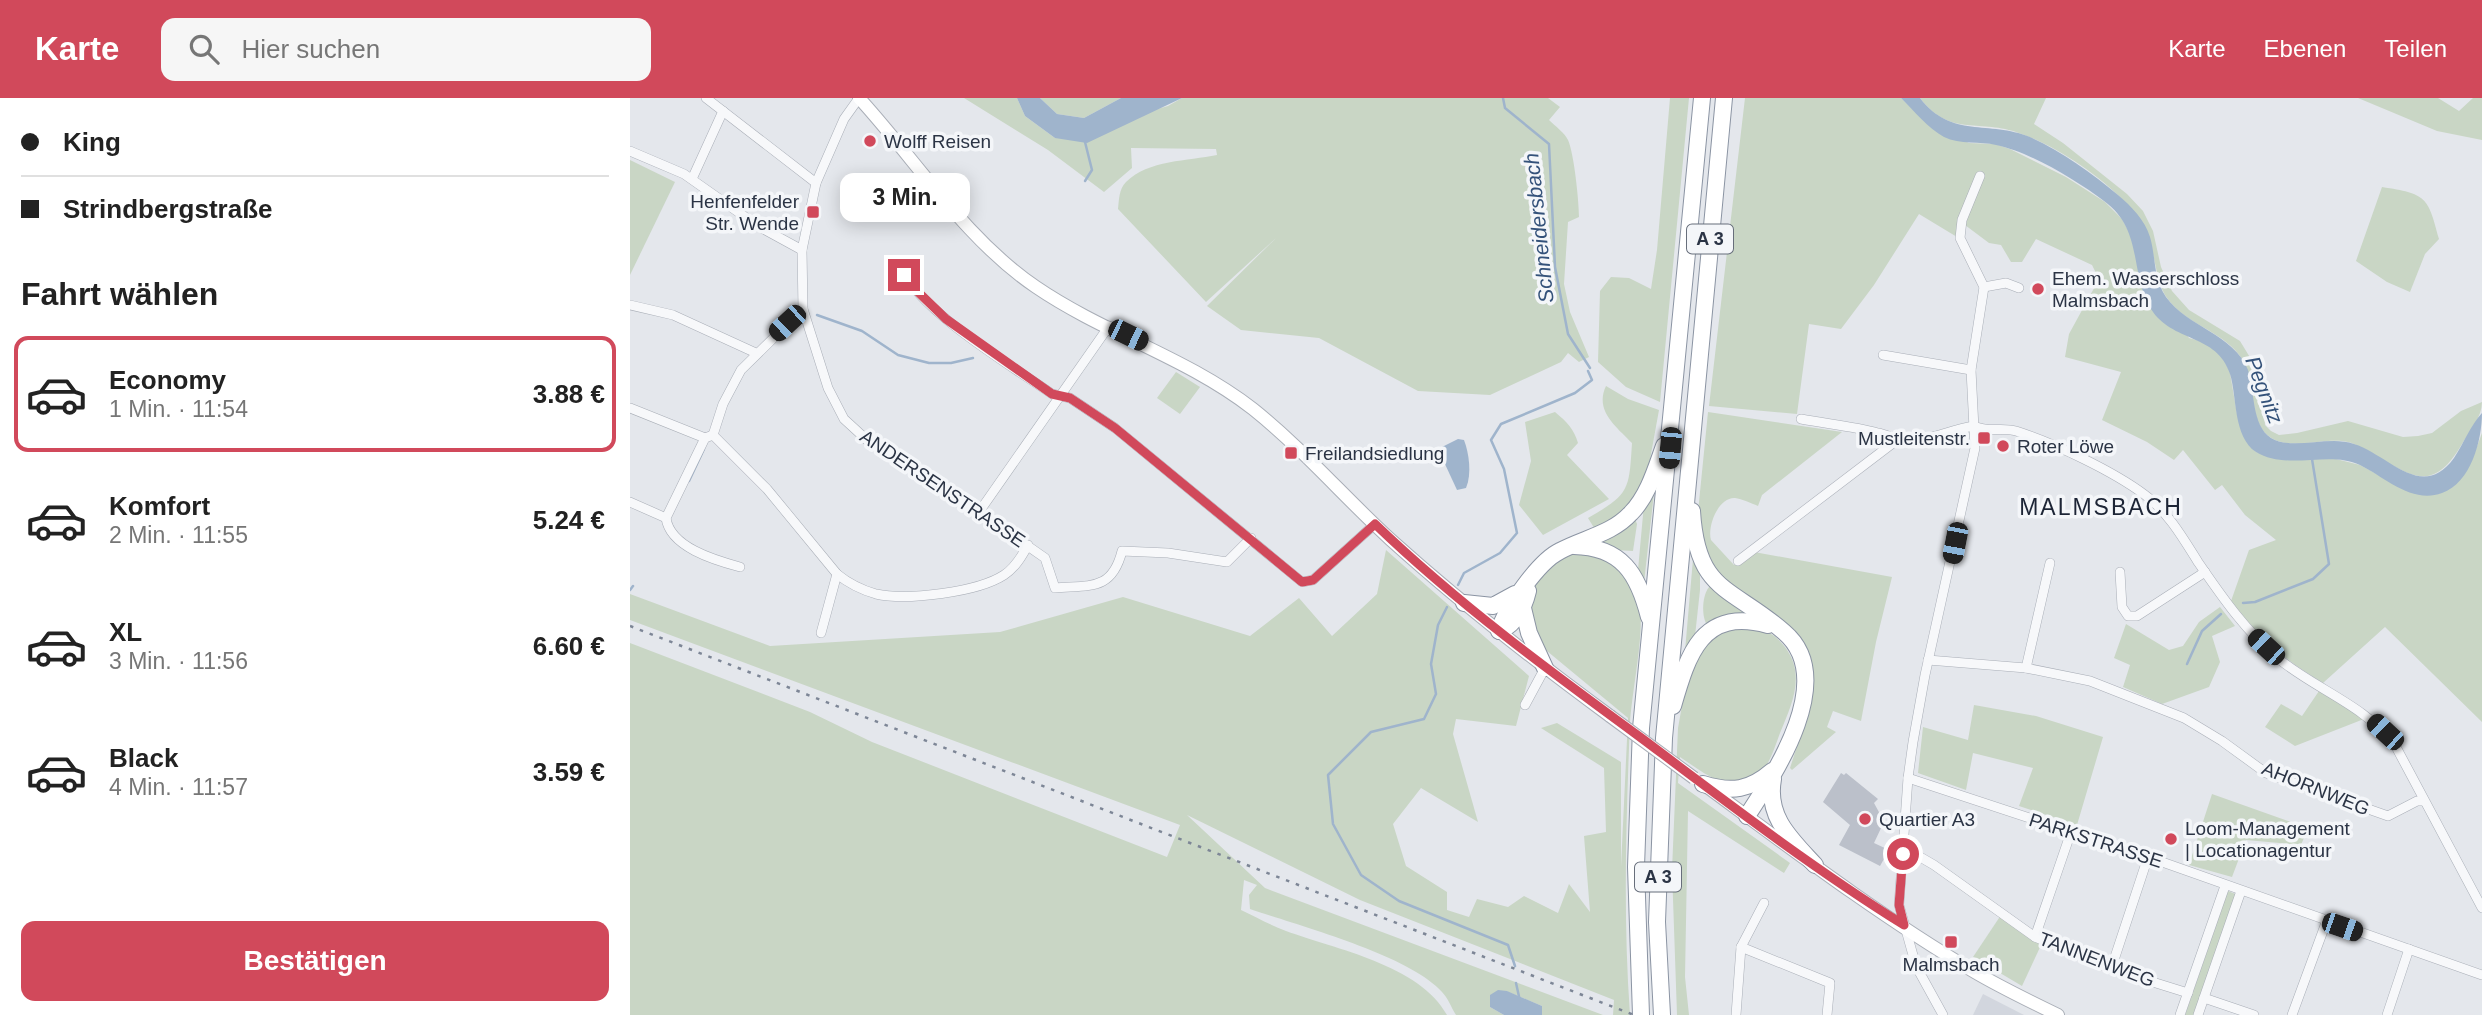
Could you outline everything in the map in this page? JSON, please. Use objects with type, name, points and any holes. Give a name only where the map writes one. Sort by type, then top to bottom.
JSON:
[{"type":"highway","name":"A 3","points":[[1641,1015],[1636,919],[1637,790],[1703,98]]},
{"type":"highway","name":"A 3","points":[[1662,1015],[1657,922],[1664,738],[1724,98]]},
{"type":"highway","points":[[1499,631],[1507,611],[1548,559],[1612,528],[1637,506],[1653,475],[1672,424]]},
{"type":"highway","points":[[1690,459],[1695,542],[1703,566],[1729,594],[1783,631],[1801,654],[1806,682],[1803,703],[1776,771],[1747,816]]},
{"type":"highway","points":[[1572,546],[1603,550],[1625,565],[1641,589],[1652,625]]},
{"type":"highway","points":[[1464,603],[1493,606],[1510,598],[1532,578]]},
{"type":"highway","points":[[1499,631],[1510,626],[1523,608],[1532,578]]},
{"type":"highway","points":[[1523,608],[1532,642],[1545,668]]},
{"type":"highway","points":[[1664,738],[1685,670],[1700,639],[1721,625],[1742,621],[1783,631]]},
{"type":"highway","points":[[1699,781],[1738,790],[1757,783],[1776,771]]},
{"type":"highway","points":[[1776,771],[1772,799],[1774,814],[1815,865]]},
{"type":"main road","points":[[859,98],[968,226],[999,258],[1054,299],[1188,366],[1235,396],[1302,452],[1375,524],[1464,603],[1545,668],[1815,865],[1980,975],[2058,1015]]},
{"type":"street","points":[[706,98],[816,183]]},
{"type":"street","name":"ANDERSENSTRASSE","points":[[859,98],[844,119],[816,183],[802,250],[803,309],[828,388],[844,419],[868,441],[1028,545],[1048,564],[1055,588],[1095,585],[1108,580],[1118,568],[1122,551],[1168,553],[1227,562],[1251,538]]},
{"type":"street","points":[[692,179],[723,111]]},
{"type":"street","points":[[630,151],[666,164],[758,226],[802,250]]},
{"type":"street","points":[[1943,1015],[1916,966],[1899,905],[1908,778],[1928,660],[1975,448],[1971,370],[1984,287],[1960,238],[1962,220],[1980,176]]},
{"type":"street","points":[[901,269],[908,282],[946,319],[1052,394],[1082,405],[1115,428],[1296,578],[1308,582],[1313,580],[1375,524]]},
{"type":"street","points":[[1984,287],[2006,283],[2019,288]]},
{"type":"street","points":[[630,305],[673,315],[756,353]]},
{"type":"street","points":[[740,567],[724,563],[676,540],[668,530],[666,518],[741,370],[803,309]]},
{"type":"street","points":[[979,512],[1109,326]]},
{"type":"street","points":[[1883,355],[1971,370]]},
{"type":"street","points":[[630,408],[709,436],[766,489],[837,574],[848,583],[876,594],[932,594],[981,584],[1004,575],[1020,560],[1028,545]]},
{"type":"street","points":[[1801,419],[1909,441],[1945,436],[1962,428],[1975,426],[1984,431],[2008,429],[2033,436],[2090,463],[2145,495],[2172,523],[2252,634],[2281,661],[2350,703],[2385,732],[2395,745],[2482,908]]},
{"type":"street","points":[[1738,561],[1897,440]]},
{"type":"street","points":[[630,502],[666,518]]},
{"type":"street","points":[[2026,668],[2050,563]]},
{"type":"street","points":[[2120,572],[2122,607],[2128,616],[2137,616],[2205,572]]},
{"type":"street","points":[[821,633],[837,574]]},
{"type":"street","name":"AHORNWEG","points":[[1928,660],[2026,668],[2090,681],[2183,718],[2211,734],[2266,773],[2388,816],[2417,801],[2424,801]]},
{"type":"street","points":[[1525,705],[1545,668]]},
{"type":"street","name":"PARKSTRASSE","points":[[1908,778],[2148,857],[2482,975]]},
{"type":"street","points":[[2035,937],[2071,832]]},
{"type":"street","name":"TANNENWEG","points":[[1903,854],[1915,855],[1934,864],[2035,937],[2111,969],[2188,993]]},
{"type":"street","points":[[2111,969],[2148,857]]},
{"type":"street","points":[[2180,1015],[2225,886]]},
{"type":"street","points":[[2198,1015],[2241,891]]},
{"type":"street","points":[[1736,1015],[1741,947],[1764,903]]},
{"type":"street","points":[[2292,1015],[2327,920]]},
{"type":"street","points":[[1741,947],[1830,983],[1827,1015]]},
{"type":"street","points":[[2387,1015],[2409,949]]},
{"type":"street","points":[[2204,998],[2254,1015]]},
{"type":"shaded area","points":[[1983,994],[2024,1015],[1973,1015]]},
{"type":"green space","points":[[964,98],[1017,98],[1025,116],[1055,138],[1168,106],[1182,98],[1548,98],[1560,107],[1549,120],[1568,140],[1574,166],[1579,217],[1568,222],[1564,284],[1570,312],[1589,357],[1579,362],[1568,353],[1561,362],[1490,395],[1418,391],[1319,338],[1241,330],[1207,306],[1276,238],[1206,302],[1118,209],[1122,188],[1135,175],[1169,162],[1217,155],[1216,149],[1131,148],[1132,168],[1104,192],[1048,150]]},
{"type":"green space","points":[[1040,98],[1121,98],[1084,118],[1057,114]]},
{"type":"green space","points":[[1670,98],[1689,98],[1660,402],[1626,387],[1598,362],[1600,291],[1611,277],[1629,278],[1651,289],[1657,250]]},
{"type":"green space","points":[[1745,98],[1901,98],[1924,120],[1969,143],[1995,144],[2010,149],[2066,177],[2105,202],[2122,219],[2131,236],[2135,253],[2189,338],[2207,343],[2222,355],[2230,373],[2237,414],[2246,440],[2256,452],[2279,458],[2336,459],[2360,465],[2408,491],[2473,457],[2482,433],[2482,722],[2385,627],[2323,683],[2284,656],[2252,627],[2231,601],[2249,550],[2276,540],[2245,515],[2222,485],[2215,490],[2183,450],[2174,460],[2147,442],[2102,420],[2121,372],[2065,357],[2069,334],[2099,279],[2092,265],[2036,239],[2022,262],[2011,262],[2001,245],[1989,243],[1965,225],[1979,175],[1957,237],[1919,214],[1874,285],[1841,329],[1809,324],[1797,414],[1709,406]]},
{"type":"green space","points":[[1920,98],[2046,98],[2034,124],[2063,143],[2127,194],[2143,211],[2153,231],[2161,267],[2172,291],[2189,310],[2240,341],[2262,378],[2265,425],[2271,431],[2279,435],[2297,433],[2348,421],[2403,437],[2418,436],[2432,433],[2461,411],[2482,402],[2475,423],[2451,460],[2430,476],[2408,473],[2350,443],[2290,443],[2279,442],[2270,437],[2257,420],[2242,359],[2227,342],[2180,312],[2165,295],[2145,232],[2134,212],[2123,200],[2087,169],[2059,151],[2030,137],[2002,128],[1965,125],[1942,118]]},
{"type":"green space","points":[[2358,98],[2438,98],[2459,111],[2473,98],[2482,98],[2482,140],[2437,131]]},
{"type":"green space","points":[[630,160],[675,182],[630,275]]},
{"type":"green space","points":[[2382,187],[2408,192],[2423,200],[2432,214],[2439,239],[2425,254],[2410,292],[2387,282],[2356,261]]},
{"type":"green space","points":[[1176,372],[1200,387],[1180,414],[1157,398]]},
{"type":"green space","points":[[1606,386],[1628,399],[1659,410],[1647,476],[1634,504],[1596,531],[1588,518],[1620,496],[1628,481],[1631,459],[1632,443],[1614,425],[1605,411],[1603,395]]},
{"type":"green space","points":[[1555,412],[1569,426],[1578,443],[1567,455],[1609,499],[1543,535],[1519,505],[1531,461],[1525,422]]},
{"type":"green space","points":[[1708,412],[1842,432],[1762,495],[1758,506],[1735,498],[1719,507],[1712,521],[1711,540],[1734,565],[1754,552],[1892,577],[1861,721],[1833,711],[1827,727],[1836,732],[1792,770],[1790,768],[1812,700],[1813,671],[1809,652],[1790,627],[1708,567],[1698,512]]},
{"type":"green space","points":[[1655,484],[1644,583],[1638,570],[1644,504]]},
{"type":"green space","points":[[1635,519],[1637,524],[1633,551],[1615,550],[1593,541]]},
{"type":"green space","points":[[1386,550],[1529,676],[1516,726],[1456,719],[1453,734],[1478,822],[1421,788],[1393,824],[1406,866],[1447,892],[1447,910],[1469,917],[1477,899],[1508,907],[1524,896],[1558,913],[1569,884],[1590,912],[1584,836],[1606,832],[1604,768],[1541,728],[1557,723],[1621,762],[1621,867],[1628,718],[1547,651],[1535,629],[1531,605],[1536,582],[1544,572],[1568,556],[1582,553],[1609,560],[1620,568],[1636,592],[1641,619],[1630,723],[1627,796],[1626,942],[1630,1015],[1613,1015],[1614,1000],[1360,900],[1187,815],[1265,888],[1603,1015],[1542,1015],[1542,1006],[1506,991],[1490,1007],[1504,1015],[1456,1015],[1442,992],[1405,966],[1352,943],[1250,909],[1249,895],[1257,885],[1244,880],[1241,910],[1286,931],[1351,952],[1397,971],[1417,983],[1434,998],[1447,1015],[630,1015],[630,643],[810,712],[872,742],[1167,857],[1180,825],[630,620],[630,594],[770,646],[1000,632],[1123,597],[1250,636],[1299,598],[1332,636],[1377,594]]},
{"type":"green space","points":[[1693,559],[1700,572],[1700,590],[1695,636],[1685,651]]},
{"type":"green space","points":[[1710,586],[1749,614],[1707,625],[1703,605]]},
{"type":"green space","points":[[2220,607],[2235,626],[2212,636],[2220,662],[2209,687],[2162,704],[2123,687],[2130,665],[2114,658],[2126,624],[2169,650],[2183,646],[2199,622]]},
{"type":"green space","points":[[1732,627],[1767,632],[1785,647],[1795,668],[1796,679],[1789,711],[1769,761],[1755,778],[1739,783],[1721,781],[1680,757],[1678,783],[1790,863],[1784,873],[1688,811],[1685,977],[1689,1015],[1677,1015],[1672,870],[1678,728],[1686,683],[1706,640]]},
{"type":"green space","points":[[2319,691],[2364,719],[2295,746],[2265,727],[2281,704],[2302,716]]},
{"type":"green space","points":[[1974,705],[2036,716],[2103,737],[2077,825],[2019,806],[2033,768],[1973,753],[1966,790],[1918,773],[1923,727],[1968,740]]},
{"type":"green space","points":[[2212,794],[2308,828],[2301,845],[2246,840],[2232,877],[2189,865]]},
{"type":"green space","points":[[2228,891],[2238,895],[2196,1015],[2185,1015]]},
{"type":"green space","points":[[2001,915],[2042,943],[2022,986],[1973,957]]},
{"type":"water","points":[[1017,98],[1040,98],[1057,114],[1084,118],[1121,98],[1182,98],[1087,143],[1055,138],[1025,116]]},
{"type":"water","points":[[1901,98],[1920,98],[1932,111],[1958,124],[2015,132],[2030,137],[2076,163],[2123,199],[2148,231],[2159,282],[2166,297],[2186,316],[2221,339],[2241,358],[2248,370],[2260,425],[2271,438],[2289,443],[2333,441],[2354,444],[2405,472],[2430,476],[2442,470],[2454,458],[2482,413],[2477,448],[2467,470],[2452,488],[2442,493],[2420,495],[2400,488],[2348,461],[2281,460],[2256,452],[2243,437],[2230,374],[2224,361],[2205,344],[2170,328],[2151,309],[2140,281],[2131,238],[2117,212],[2080,184],[2023,154],[1996,145],[1944,137]]},
{"type":"water","points":[[1458,439],[1464,440],[1469,470],[1466,488],[1457,490],[1438,449]]},
{"type":"water","points":[[1498,990],[1507,991],[1542,1006],[1542,1015],[1504,1015],[1490,1007],[1490,995]]},
{"type":"building","name":"Quartier A3","points":[[1841,773],[1846,773],[1878,799],[1874,803],[1882,826],[1874,843],[1889,850],[1880,866],[1839,845],[1850,825],[1823,802]]},
{"type":"waterway","name":"Schneidersbach","points":[[1503,98],[1505,108],[1549,144],[1555,267],[1568,334],[1590,368]]},
{"type":"waterway","points":[[1085,142],[1092,170],[1085,181]]},
{"type":"waterway","points":[[817,315],[862,331],[898,355],[929,363],[951,363],[973,358]]},
{"type":"waterway","name":"Schneidersbach","points":[[1458,585],[1464,573],[1500,553],[1517,533],[1504,469],[1491,440],[1501,424],[1575,393],[1592,380],[1588,371]]},
{"type":"waterway","points":[[689,481],[704,449]]},
{"type":"waterway","points":[[2243,603],[2255,602],[2313,579],[2329,564],[2312,459]]},
{"type":"waterway","points":[[630,590],[633,586]]},
{"type":"waterway","name":"Schneidersbach","points":[[1447,607],[1438,625],[1431,664],[1436,694],[1424,719],[1371,732],[1328,775],[1333,824],[1361,875],[1399,901],[1508,945],[1515,966]]},
{"type":"waterway","points":[[2187,664],[2202,631],[2221,614]]},
{"type":"waterway","name":"Schneidersbach","points":[[1516,983],[1520,1001]]},
{"type":"railway","points":[[630,626],[1634,1015]]},
{"type":"place","name":"Wolff Reisen","points":[[870,141]]},
{"type":"place","name":"Henfenfelder Str. Wende","points":[[813,212]]},
{"type":"place","name":"Ehem. Wasserschloss Malmsbach","points":[[2038,289]]},
{"type":"place","name":"Mustleitenstr.","points":[[1984,438]]},
{"type":"place","name":"Roter Löwe","points":[[2003,446]]},
{"type":"place","name":"Freilandsiedlung","points":[[1291,453]]},
{"type":"place","name":"Quartier A3","points":[[1865,819]]},
{"type":"place","name":"Loom-Management | Locationagentur","points":[[2171,839]]},
{"type":"place","name":"Malmsbach","points":[[1951,942]]},
{"type":"district","name":"MALMSBACH","points":[[2101,507]]},
{"type":"route","points":[[904,275],[946,319],[1052,394],[1070,398],[1115,428],[1229,519],[1302,582],[1313,580],[1375,524],[1464,603],[1545,668],[1815,865],[1904,925],[1899,905],[1903,854]]},
{"type":"water label","name":"Pegnitz","points":[[2264,390]]}]
